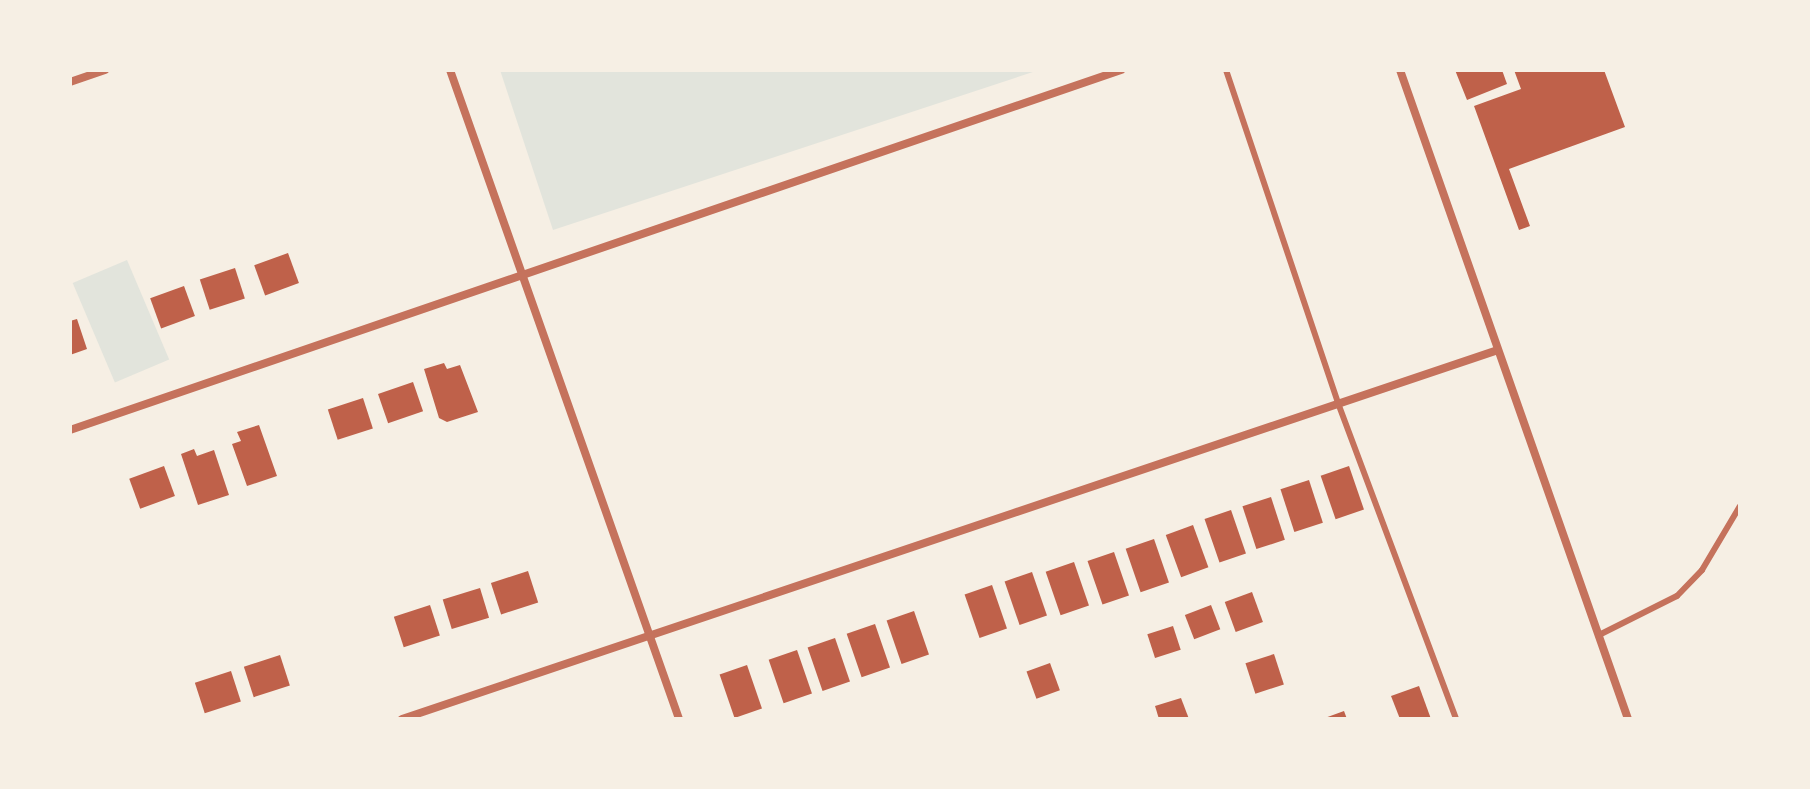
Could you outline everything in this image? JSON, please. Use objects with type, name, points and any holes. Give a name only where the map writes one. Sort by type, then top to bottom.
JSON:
[{"type":"street","points":[[70,82],[105,70]]},
{"type":"street","points":[[450,70],[679,719]]},
{"type":"street","points":[[70,430],[1121,70]]},
{"type":"street","points":[[1400,70],[1628,719]]},
{"type":"street","points":[[402,719],[1498,350]]},
{"type":"lane","points":[[1226,70],[1338,403],[1456,719]]},
{"type":"lane","points":[[1599,635],[1677,596],[1702,570],[1740,506]]},
{"type":"shaded area","points":[[500,70],[1039,70],[553,230]]},
{"type":"shaded area","points":[[127,260],[169,359],[115,382],[73,283]]},
{"type":"building","points":[[1455,70],[1502,70],[1507,84],[1467,100]]},
{"type":"building","points":[[1514,70],[1604,70],[1625,127],[1509,169],[1530,226],[1519,230],[1474,106],[1521,89]]},
{"type":"building","points":[[288,253],[299,283],[265,295],[254,265]]},
{"type":"building","points":[[235,268],[245,298],[210,310],[200,279]]},
{"type":"building","points":[[184,286],[195,316],[161,328],[150,298]]},
{"type":"building","points":[[77,319],[87,349],[70,355],[70,321]]},
{"type":"building","points":[[444,363],[447,369],[460,365],[478,412],[447,422],[439,418],[424,369]]},
{"type":"building","points":[[413,382],[423,411],[388,423],[378,394]]},
{"type":"building","points":[[363,398],[373,428],[338,440],[328,409]]},
{"type":"building","points":[[259,425],[277,476],[247,486],[232,444],[241,441],[237,432]]},
{"type":"building","points":[[194,449],[197,456],[214,450],[229,495],[198,505],[181,454]]},
{"type":"building","points":[[164,466],[175,496],[140,509],[129,479]]},
{"type":"building","points":[[1349,466],[1364,509],[1336,519],[1321,476]]},
{"type":"building","points":[[1309,480],[1323,523],[1294,532],[1280,489]]},
{"type":"building","points":[[1271,497],[1285,540],[1256,549],[1242,506]]},
{"type":"building","points":[[1231,510],[1246,553],[1220,563],[1205,519]]},
{"type":"building","points":[[1193,525],[1208,567],[1181,577],[1166,535]]},
{"type":"building","points":[[1154,539],[1169,582],[1141,592],[1126,549]]},
{"type":"building","points":[[1114,552],[1129,595],[1103,605],[1088,561]]},
{"type":"building","points":[[1074,562],[1089,605],[1061,615],[1046,572]]},
{"type":"building","points":[[528,571],[538,602],[501,614],[491,583]]},
{"type":"building","points":[[1032,572],[1047,615],[1020,625],[1005,581]]},
{"type":"building","points":[[992,585],[1007,628],[980,638],[965,594]]},
{"type":"building","points":[[480,588],[489,618],[452,629],[443,599]]},
{"type":"building","points":[[1252,592],[1263,622],[1236,632],[1225,602]]},
{"type":"building","points":[[430,605],[440,635],[404,647],[394,617]]},
{"type":"building","points":[[1211,605],[1220,629],[1194,639],[1185,615]]},
{"type":"building","points":[[914,611],[929,654],[902,664],[887,620]]},
{"type":"building","points":[[875,624],[890,667],[862,677],[847,634]]},
{"type":"building","points":[[1173,626],[1181,650],[1155,658],[1147,634]]},
{"type":"building","points":[[835,638],[850,681],[823,691],[808,647]]},
{"type":"building","points":[[797,650],[812,693],[784,703],[769,660]]},
{"type":"building","points":[[1274,654],[1284,684],[1255,694],[1245,663]]},
{"type":"building","points":[[280,655],[290,685],[254,697],[244,667]]},
{"type":"building","points":[[1050,663],[1060,690],[1036,699],[1027,672]]},
{"type":"building","points":[[747,665],[762,708],[735,718],[720,674]]},
{"type":"building","points":[[231,671],[241,701],[205,713],[195,683]]},
{"type":"building","points":[[1419,686],[1431,719],[1400,719],[1391,696]]},
{"type":"building","points":[[1181,698],[1189,719],[1159,719],[1155,706]]},
{"type":"building","points":[[1344,711],[1347,719],[1322,719]]}]
